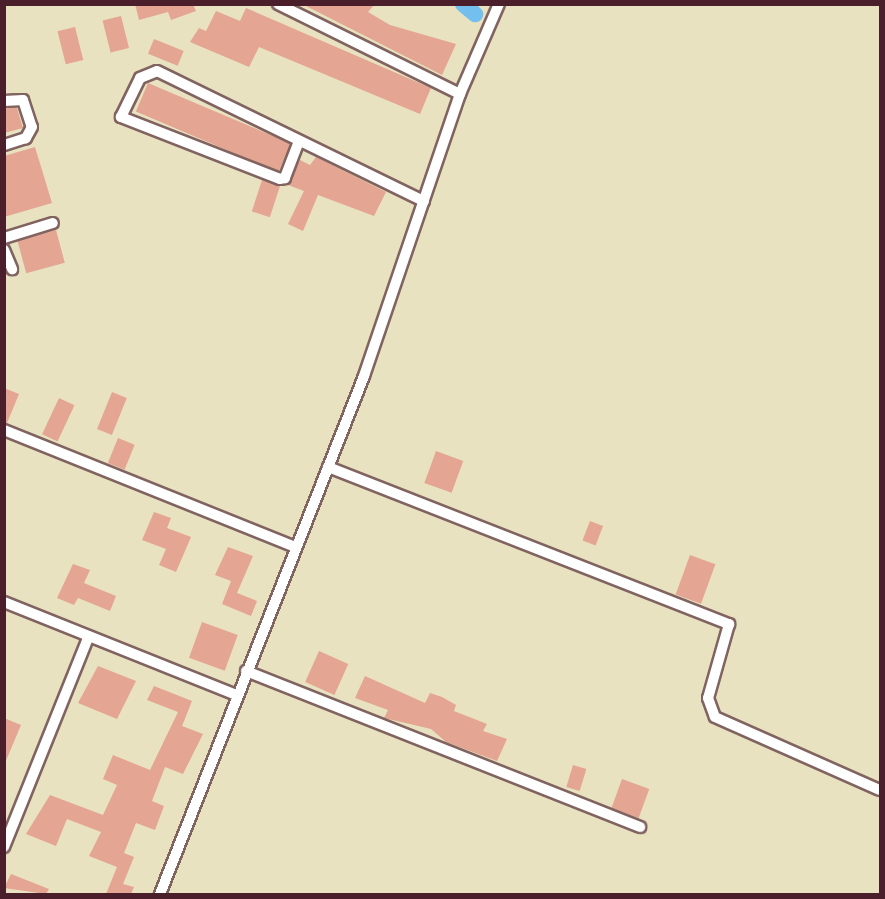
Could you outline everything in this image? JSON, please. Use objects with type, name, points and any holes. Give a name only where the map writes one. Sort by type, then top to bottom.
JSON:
[{"type":"street","points":[[278,4],[460,94]]},
{"type":"street","points":[[165,893],[246,671],[328,467],[460,94],[499,4]]},
{"type":"street","points":[[299,141],[285,178],[280,179],[122,120],[140,78],[157,71],[424,201]]},
{"type":"street","points":[[4,101],[19,98],[26,104],[32,127],[26,138],[4,145]]},
{"type":"street","points":[[4,238],[53,223]]},
{"type":"street","points":[[4,250],[12,269]]},
{"type":"street","points":[[4,430],[295,547]]},
{"type":"street","points":[[328,467],[729,624],[708,698],[715,717],[880,790]]},
{"type":"street","points":[[4,602],[237,695]]},
{"type":"street","points":[[4,847],[88,636]]},
{"type":"street","points":[[246,671],[640,827]]},
{"type":"building","points":[[135,4],[193,4],[196,11],[171,20],[168,12],[139,20]]},
{"type":"building","points":[[302,4],[375,4],[368,12],[390,25],[456,44],[442,75]]},
{"type":"building","points":[[246,8],[431,88],[420,114],[259,47],[249,67],[190,42],[199,28],[206,31],[216,11],[240,21]]},
{"type":"building","points":[[121,16],[129,48],[111,53],[103,21]]},
{"type":"building","points":[[75,27],[83,60],[66,64],[58,31]]},
{"type":"building","points":[[154,39],[184,51],[178,66],[148,54]]},
{"type":"building","points":[[148,83],[291,144],[279,172],[136,112]]},
{"type":"building","points":[[4,108],[17,108],[23,128],[4,133]]},
{"type":"building","points":[[35,147],[52,203],[4,217],[4,156]]},
{"type":"building","points":[[316,157],[386,192],[374,216],[318,195],[303,231],[288,224],[304,191],[288,185],[300,160],[310,165]]},
{"type":"building","points":[[262,180],[280,186],[270,217],[252,211]]},
{"type":"building","points":[[56,230],[65,263],[26,273],[17,240]]},
{"type":"building","points":[[4,388],[19,394],[7,423],[4,423]]},
{"type":"building","points":[[112,392],[127,398],[112,435],[97,429]]},
{"type":"building","points":[[59,398],[74,405],[58,441],[42,434]]},
{"type":"building","points":[[118,438],[135,445],[125,470],[108,463]]},
{"type":"building","points":[[436,451],[463,461],[452,493],[424,483]]},
{"type":"building","points":[[154,512],[171,518],[167,528],[191,537],[176,572],[159,565],[166,549],[142,540]]},
{"type":"building","points":[[590,521],[603,526],[596,546],[582,541]]},
{"type":"building","points":[[228,547],[253,556],[237,593],[257,601],[251,616],[222,604],[231,581],[215,575]]},
{"type":"building","points":[[690,555],[715,564],[701,604],[676,594]]},
{"type":"building","points":[[73,564],[90,570],[84,583],[116,596],[110,611],[78,598],[74,605],[57,598]]},
{"type":"building","points":[[202,622],[238,635],[225,671],[189,658]]},
{"type":"building","points":[[319,651],[348,664],[334,695],[305,682]]},
{"type":"building","points":[[98,666],[136,681],[117,719],[78,703]]},
{"type":"building","points":[[365,676],[425,703],[430,693],[442,697],[456,705],[454,711],[487,724],[483,731],[507,739],[497,761],[446,742],[431,729],[384,718],[388,710],[355,698]]},
{"type":"building","points":[[154,686],[192,701],[182,726],[203,734],[183,774],[165,767],[152,801],[164,806],[155,830],[136,823],[124,853],[134,857],[123,884],[134,887],[131,894],[106,894],[117,867],[89,856],[101,832],[67,819],[56,846],[26,834],[50,795],[103,815],[117,785],[103,779],[113,755],[150,770],[178,712],[147,700]]},
{"type":"building","points":[[4,718],[21,725],[5,763],[4,763]]},
{"type":"building","points":[[573,765],[586,769],[580,791],[566,787]]},
{"type":"building","points":[[622,779],[649,789],[639,818],[611,808]]},
{"type":"building","points":[[11,874],[49,889],[46,894],[4,888]]},
{"type":"waterway","points":[[463,4],[475,14]]}]
